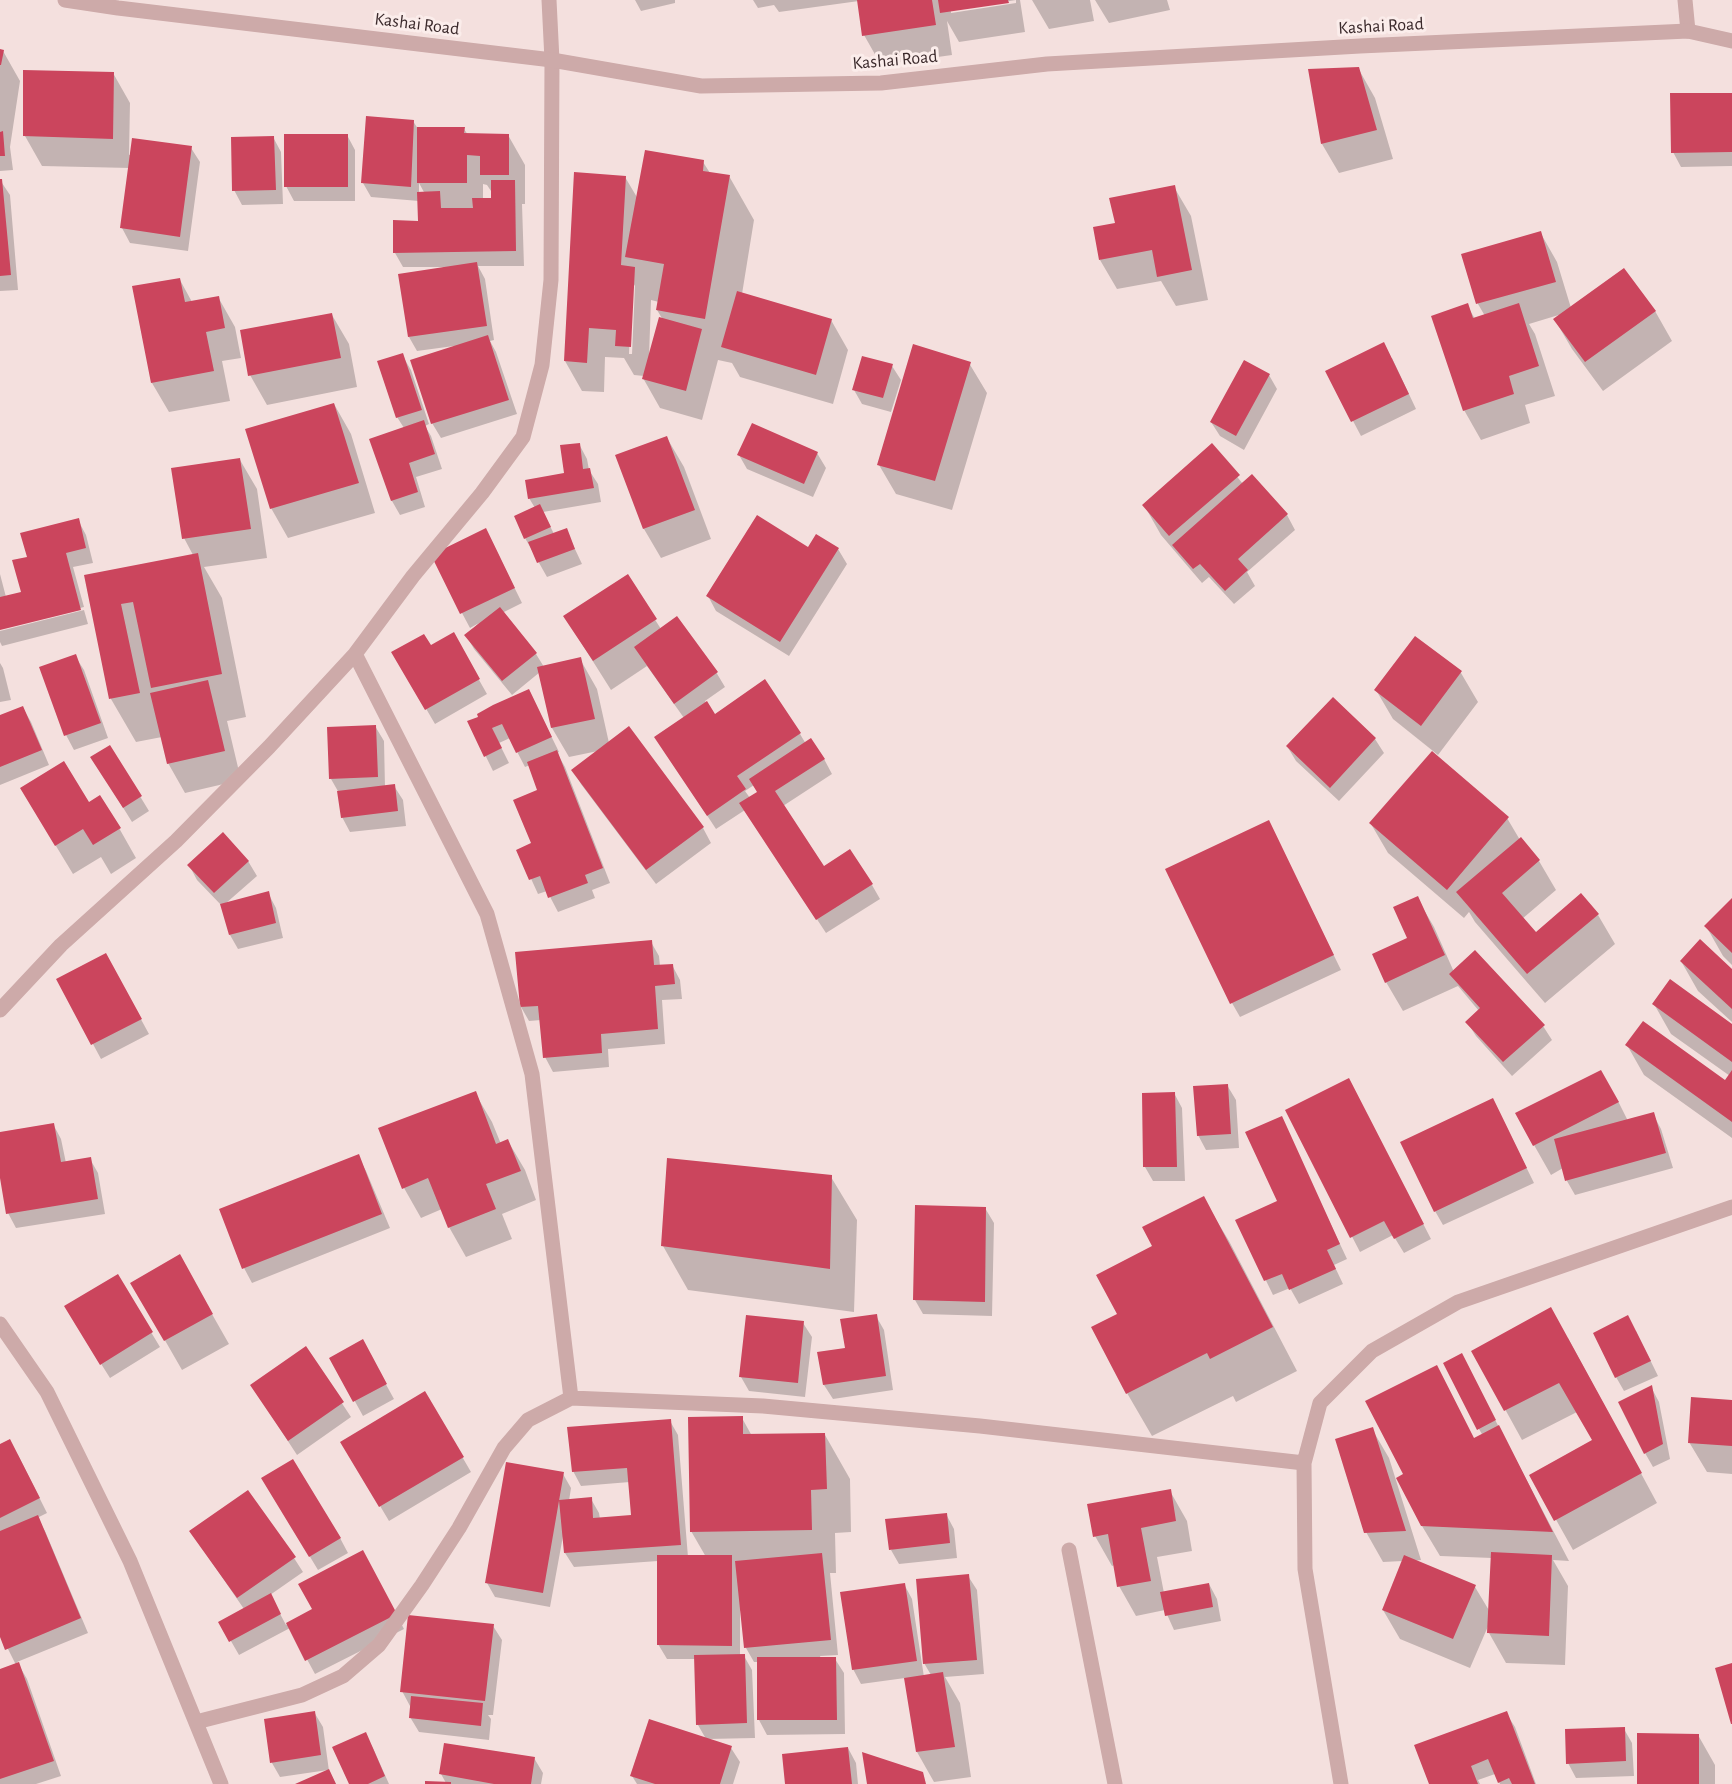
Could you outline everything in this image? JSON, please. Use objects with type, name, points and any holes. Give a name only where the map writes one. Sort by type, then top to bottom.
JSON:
[{"type":"street","name":"Kashai Road","points":[[65,0],[552,60],[701,86],[881,83],[1047,64],[1360,46],[1688,31],[1732,41]]},
{"type":"street","points":[[0,1010],[61,945],[176,841],[269,747],[355,654],[413,576],[482,493],[523,436],[542,365],[551,280],[552,60],[549,0]]},
{"type":"street","points":[[1685,0],[1688,31]]},
{"type":"street","points":[[355,654],[487,914],[532,1074],[571,1398]]},
{"type":"street","points":[[1341,1784],[1305,1569],[1304,1463],[1320,1403],[1372,1351],[1458,1302],[1732,1207]]},
{"type":"street","points":[[0,1323],[47,1392],[130,1561],[221,1784]]},
{"type":"street","points":[[196,1722],[302,1695],[343,1676],[379,1645],[459,1528],[504,1448],[528,1420],[571,1398],[763,1406],[980,1426],[1304,1463]]},
{"type":"street","points":[[1069,1550],[1115,1784]]},
{"type":"building","points":[[857,0],[932,0],[936,25],[862,36]]},
{"type":"building","points":[[938,0],[1008,0],[1009,3],[940,13]]},
{"type":"building","points":[[0,49],[4,50],[1,65],[0,65]]},
{"type":"building","points":[[1359,67],[1377,130],[1321,144],[1308,69]]},
{"type":"building","points":[[23,70],[114,72],[113,139],[23,136]]},
{"type":"building","points":[[1670,93],[1732,93],[1732,152],[1671,153]]},
{"type":"building","points":[[366,116],[414,120],[411,187],[361,183]]},
{"type":"building","points":[[417,127],[465,127],[464,133],[509,134],[509,175],[480,175],[480,156],[467,155],[467,183],[417,183]]},
{"type":"building","points":[[3,131],[5,156],[0,156],[0,132]]},
{"type":"building","points":[[284,134],[348,134],[348,187],[284,187]]},
{"type":"building","points":[[274,136],[276,190],[232,191],[231,137]]},
{"type":"building","points":[[132,138],[192,146],[180,237],[120,228]]},
{"type":"building","points":[[645,150],[704,160],[703,171],[730,175],[705,319],[656,310],[664,264],[625,257]]},
{"type":"building","points":[[574,172],[626,176],[621,265],[635,267],[631,347],[615,346],[616,330],[589,328],[587,363],[564,361]]},
{"type":"building","points":[[0,179],[2,179],[11,275],[0,276]]},
{"type":"building","points":[[491,180],[515,180],[516,251],[393,253],[393,220],[418,221],[417,192],[440,191],[441,208],[473,208],[472,198],[491,198]]},
{"type":"building","points":[[1175,185],[1192,270],[1157,277],[1152,250],[1099,260],[1093,227],[1115,223],[1109,198]]},
{"type":"building","points":[[1541,231],[1556,282],[1476,304],[1461,254]]},
{"type":"building","points":[[477,262],[487,326],[408,337],[398,274]]},
{"type":"building","points":[[1624,268],[1656,311],[1585,362],[1553,319]]},
{"type":"building","points":[[180,278],[185,302],[219,296],[225,328],[206,332],[214,371],[151,383],[132,286]]},
{"type":"building","points":[[737,291],[832,319],[816,375],[721,347]]},
{"type":"building","points":[[1468,303],[1473,318],[1519,303],[1539,366],[1509,376],[1514,394],[1463,411],[1431,316]]},
{"type":"building","points":[[332,313],[341,358],[248,376],[240,330]]},
{"type":"building","points":[[659,317],[702,329],[686,391],[642,379]]},
{"type":"building","points":[[488,335],[509,400],[431,424],[410,360]]},
{"type":"building","points":[[1384,342],[1409,394],[1351,422],[1325,371]]},
{"type":"building","points":[[913,344],[971,362],[935,481],[877,465]]},
{"type":"building","points":[[403,353],[422,410],[396,418],[377,361]]},
{"type":"building","points":[[862,356],[893,364],[883,398],[852,390]]},
{"type":"building","points":[[1244,360],[1270,374],[1236,436],[1210,422]]},
{"type":"building","points":[[334,403],[359,483],[270,509],[245,429]]},
{"type":"building","points":[[424,420],[435,454],[409,463],[418,492],[391,501],[369,439]]},
{"type":"building","points":[[752,423],[818,452],[804,484],[737,455]]},
{"type":"building","points":[[667,436],[695,510],[643,529],[615,455]]},
{"type":"building","points":[[580,443],[583,469],[590,468],[594,488],[528,499],[525,480],[564,473],[560,445]]},
{"type":"building","points":[[1212,443],[1240,475],[1169,536],[1142,505]]},
{"type":"building","points":[[240,458],[251,529],[182,539],[171,468]]},
{"type":"building","points":[[1252,474],[1288,514],[1238,559],[1248,570],[1225,591],[1200,564],[1193,569],[1172,545]]},
{"type":"building","points":[[540,504],[551,527],[524,539],[514,516]]},
{"type":"building","points":[[757,515],[808,547],[816,534],[839,548],[780,642],[706,596]]},
{"type":"building","points":[[79,518],[86,548],[66,553],[81,610],[0,630],[0,597],[21,592],[12,560],[27,557],[20,533]]},
{"type":"building","points":[[486,528],[515,588],[460,614],[431,555]]},
{"type":"building","points":[[567,528],[575,549],[537,563],[528,542]]},
{"type":"building","points":[[198,553],[222,674],[151,688],[133,602],[121,604],[140,693],[109,699],[84,575]]},
{"type":"building","points":[[628,574],[657,619],[593,661],[563,616]]},
{"type":"building","points":[[500,607],[537,653],[502,681],[464,635]]},
{"type":"building","points":[[677,616],[718,672],[674,704],[634,647]]},
{"type":"building","points":[[454,632],[480,679],[425,710],[391,652],[424,634],[431,645]]},
{"type":"building","points":[[1415,636],[1462,671],[1421,726],[1374,690]]},
{"type":"building","points":[[76,654],[101,723],[64,736],[39,667]]},
{"type":"building","points":[[581,657],[595,719],[551,728],[537,667]]},
{"type":"building","points":[[765,679],[801,733],[737,776],[746,789],[707,816],[654,737],[707,701],[715,714]]},
{"type":"building","points":[[208,680],[225,751],[167,764],[150,693]]},
{"type":"building","points":[[529,689],[552,737],[516,753],[502,724],[492,728],[502,748],[484,757],[467,721],[478,717],[477,714],[493,705]]},
{"type":"building","points":[[1333,697],[1376,738],[1330,788],[1286,746]]},
{"type":"building","points":[[23,706],[42,750],[0,767],[0,715]]},
{"type":"building","points":[[376,725],[378,777],[329,779],[327,727]]},
{"type":"building","points":[[629,726],[704,827],[646,870],[571,770]]},
{"type":"building","points":[[811,738],[825,759],[775,791],[824,866],[850,849],[873,884],[816,920],[739,803],[757,792],[749,779]]},
{"type":"building","points":[[110,745],[142,796],[123,808],[90,757]]},
{"type":"building","points":[[557,750],[603,868],[585,875],[588,883],[548,898],[540,876],[529,880],[516,850],[531,843],[513,800],[537,790],[527,762]]},
{"type":"building","points":[[1432,751],[1509,817],[1447,890],[1369,823]]},
{"type":"building","points":[[64,761],[89,802],[100,795],[121,828],[93,845],[83,829],[55,846],[20,788]]},
{"type":"building","points":[[395,784],[398,811],[341,818],[337,791]]},
{"type":"building","points":[[1269,820],[1334,955],[1230,1004],[1165,869]]},
{"type":"building","points":[[223,832],[249,861],[214,893],[187,865]]},
{"type":"building","points":[[1521,837],[1540,860],[1502,893],[1536,932],[1581,893],[1599,914],[1527,974],[1456,892]]},
{"type":"building","points":[[269,891],[276,923],[229,935],[220,904]]},
{"type":"building","points":[[1418,896],[1445,955],[1385,983],[1372,954],[1407,938],[1393,907]]},
{"type":"building","points":[[1732,898],[1732,953],[1704,926]]},
{"type":"building","points":[[1700,939],[1732,969],[1732,1009],[1680,961]]},
{"type":"building","points":[[652,940],[654,965],[673,964],[675,984],[655,986],[658,1029],[601,1034],[602,1053],[543,1058],[538,1006],[520,1007],[515,952]]},
{"type":"building","points":[[1475,950],[1545,1025],[1503,1062],[1465,1022],[1480,1008],[1449,974]]},
{"type":"building","points":[[106,953],[142,1019],[91,1045],[56,979]]},
{"type":"building","points":[[1670,979],[1732,1024],[1732,1062],[1652,1004]]},
{"type":"building","points":[[1643,1021],[1725,1080],[1732,1070],[1732,1122],[1625,1045]]},
{"type":"building","points":[[1601,1070],[1619,1102],[1533,1146],[1515,1113]]},
{"type":"building","points":[[1349,1078],[1424,1224],[1394,1239],[1384,1221],[1350,1238],[1285,1110]]},
{"type":"building","points":[[1228,1084],[1231,1134],[1197,1136],[1193,1086]]},
{"type":"building","points":[[476,1091],[496,1144],[508,1139],[521,1171],[486,1184],[496,1209],[448,1228],[428,1178],[402,1189],[378,1128]]},
{"type":"building","points":[[1175,1092],[1177,1167],[1143,1167],[1142,1093]]},
{"type":"building","points":[[1493,1098],[1527,1168],[1434,1212],[1400,1142]]},
{"type":"building","points":[[1654,1112],[1666,1153],[1565,1181],[1554,1139]]},
{"type":"building","points":[[1282,1116],[1340,1244],[1327,1250],[1336,1269],[1289,1290],[1282,1274],[1264,1281],[1235,1220],[1277,1201],[1245,1132]]},
{"type":"building","points":[[54,1123],[61,1162],[91,1157],[98,1199],[6,1214],[0,1178],[0,1132]]},
{"type":"building","points":[[359,1154],[382,1214],[242,1269],[219,1209]]},
{"type":"building","points":[[667,1158],[832,1175],[830,1269],[661,1246]]},
{"type":"building","points":[[1204,1196],[1273,1327],[1210,1359],[1207,1353],[1126,1394],[1091,1327],[1117,1314],[1096,1275],[1152,1246],[1142,1227]]},
{"type":"building","points":[[915,1205],[986,1207],[985,1302],[913,1300]]},
{"type":"building","points":[[180,1254],[213,1314],[164,1341],[130,1283]]},
{"type":"building","points":[[118,1274],[153,1332],[100,1365],[64,1306]]},
{"type":"building","points":[[1551,1307],[1642,1473],[1554,1521],[1529,1475],[1592,1440],[1559,1383],[1504,1411],[1471,1351]]},
{"type":"building","points":[[877,1314],[886,1376],[823,1385],[817,1352],[845,1348],[840,1319]]},
{"type":"building","points":[[746,1315],[804,1321],[798,1383],[739,1377]]},
{"type":"building","points":[[1628,1315],[1651,1361],[1615,1378],[1593,1333]]},
{"type":"building","points":[[363,1339],[387,1384],[353,1402],[329,1358]]},
{"type":"building","points":[[306,1346],[344,1402],[288,1441],[250,1385]]},
{"type":"building","points":[[1462,1353],[1496,1420],[1477,1430],[1443,1363]]},
{"type":"building","points":[[1437,1365],[1474,1438],[1499,1425],[1553,1532],[1421,1526],[1396,1478],[1403,1474],[1365,1401]]},
{"type":"building","points":[[1652,1385],[1663,1444],[1644,1454],[1618,1402]]},
{"type":"building","points":[[425,1391],[464,1457],[379,1507],[340,1442]]},
{"type":"building","points":[[1691,1397],[1732,1400],[1732,1446],[1688,1443]]},
{"type":"building","points":[[743,1416],[743,1434],[825,1433],[827,1489],[811,1490],[812,1530],[690,1532],[688,1417]]},
{"type":"building","points":[[671,1419],[681,1545],[564,1553],[559,1500],[592,1497],[593,1518],[631,1515],[627,1468],[572,1472],[567,1427]]},
{"type":"building","points":[[1373,1427],[1406,1531],[1364,1533],[1335,1439]]},
{"type":"building","points":[[10,1439],[40,1498],[0,1518],[0,1444]]},
{"type":"building","points":[[293,1459],[341,1538],[309,1557],[261,1478]]},
{"type":"building","points":[[506,1462],[564,1472],[543,1593],[485,1583]]},
{"type":"building","points":[[1171,1489],[1176,1521],[1141,1528],[1151,1581],[1117,1587],[1108,1534],[1093,1537],[1087,1504]]},
{"type":"building","points":[[248,1490],[296,1557],[237,1598],[189,1531]]},
{"type":"building","points":[[947,1513],[950,1543],[889,1550],[885,1519]]},
{"type":"building","points":[[38,1515],[81,1618],[5,1650],[0,1637],[0,1531]]},
{"type":"building","points":[[363,1550],[397,1614],[305,1661],[286,1623],[312,1609],[298,1584]]},
{"type":"building","points":[[1491,1552],[1552,1555],[1549,1636],[1487,1633]]},
{"type":"building","points":[[822,1553],[831,1640],[744,1648],[735,1561]]},
{"type":"building","points":[[657,1555],[732,1555],[732,1646],[657,1645]]},
{"type":"building","points":[[1404,1555],[1476,1585],[1453,1639],[1382,1610]]},
{"type":"building","points":[[969,1574],[977,1660],[923,1664],[916,1579]]},
{"type":"building","points":[[905,1583],[917,1661],[852,1670],[840,1592]]},
{"type":"building","points":[[1209,1583],[1213,1607],[1165,1616],[1160,1592]]},
{"type":"building","points":[[271,1593],[281,1614],[229,1642],[218,1622]]},
{"type":"building","points":[[408,1615],[494,1624],[485,1701],[400,1692]]},
{"type":"building","points":[[745,1654],[747,1723],[696,1725],[694,1655]]},
{"type":"building","points":[[757,1657],[836,1657],[837,1720],[757,1720]]},
{"type":"building","points":[[19,1662],[54,1761],[0,1779],[0,1669]]},
{"type":"building","points":[[1732,1663],[1732,1724],[1731,1724],[1715,1668]]},
{"type":"building","points":[[943,1672],[955,1747],[916,1752],[904,1678]]},
{"type":"building","points":[[411,1696],[483,1703],[481,1726],[409,1718]]},
{"type":"building","points":[[315,1711],[321,1755],[270,1763],[264,1719]]},
{"type":"building","points":[[1507,1711],[1535,1784],[1512,1784],[1509,1778],[1498,1783],[1488,1759],[1471,1766],[1478,1784],[1429,1784],[1414,1745]]},
{"type":"building","points":[[649,1719],[732,1746],[720,1784],[655,1784],[630,1776]]},
{"type":"building","points":[[1625,1727],[1626,1761],[1566,1764],[1565,1729]]},
{"type":"building","points":[[366,1732],[385,1776],[368,1784],[349,1784],[332,1747]]},
{"type":"building","points":[[1637,1733],[1699,1734],[1699,1784],[1637,1784]]},
{"type":"building","points":[[444,1743],[535,1757],[531,1784],[494,1784],[439,1774]]},
{"type":"building","points":[[848,1747],[852,1784],[785,1784],[782,1754]]},
{"type":"building","points":[[862,1752],[923,1772],[926,1784],[867,1784]]},
{"type":"building","points":[[329,1769],[336,1784],[295,1784]]},
{"type":"building","points":[[425,1781],[451,1782],[451,1784],[425,1784]]}]
